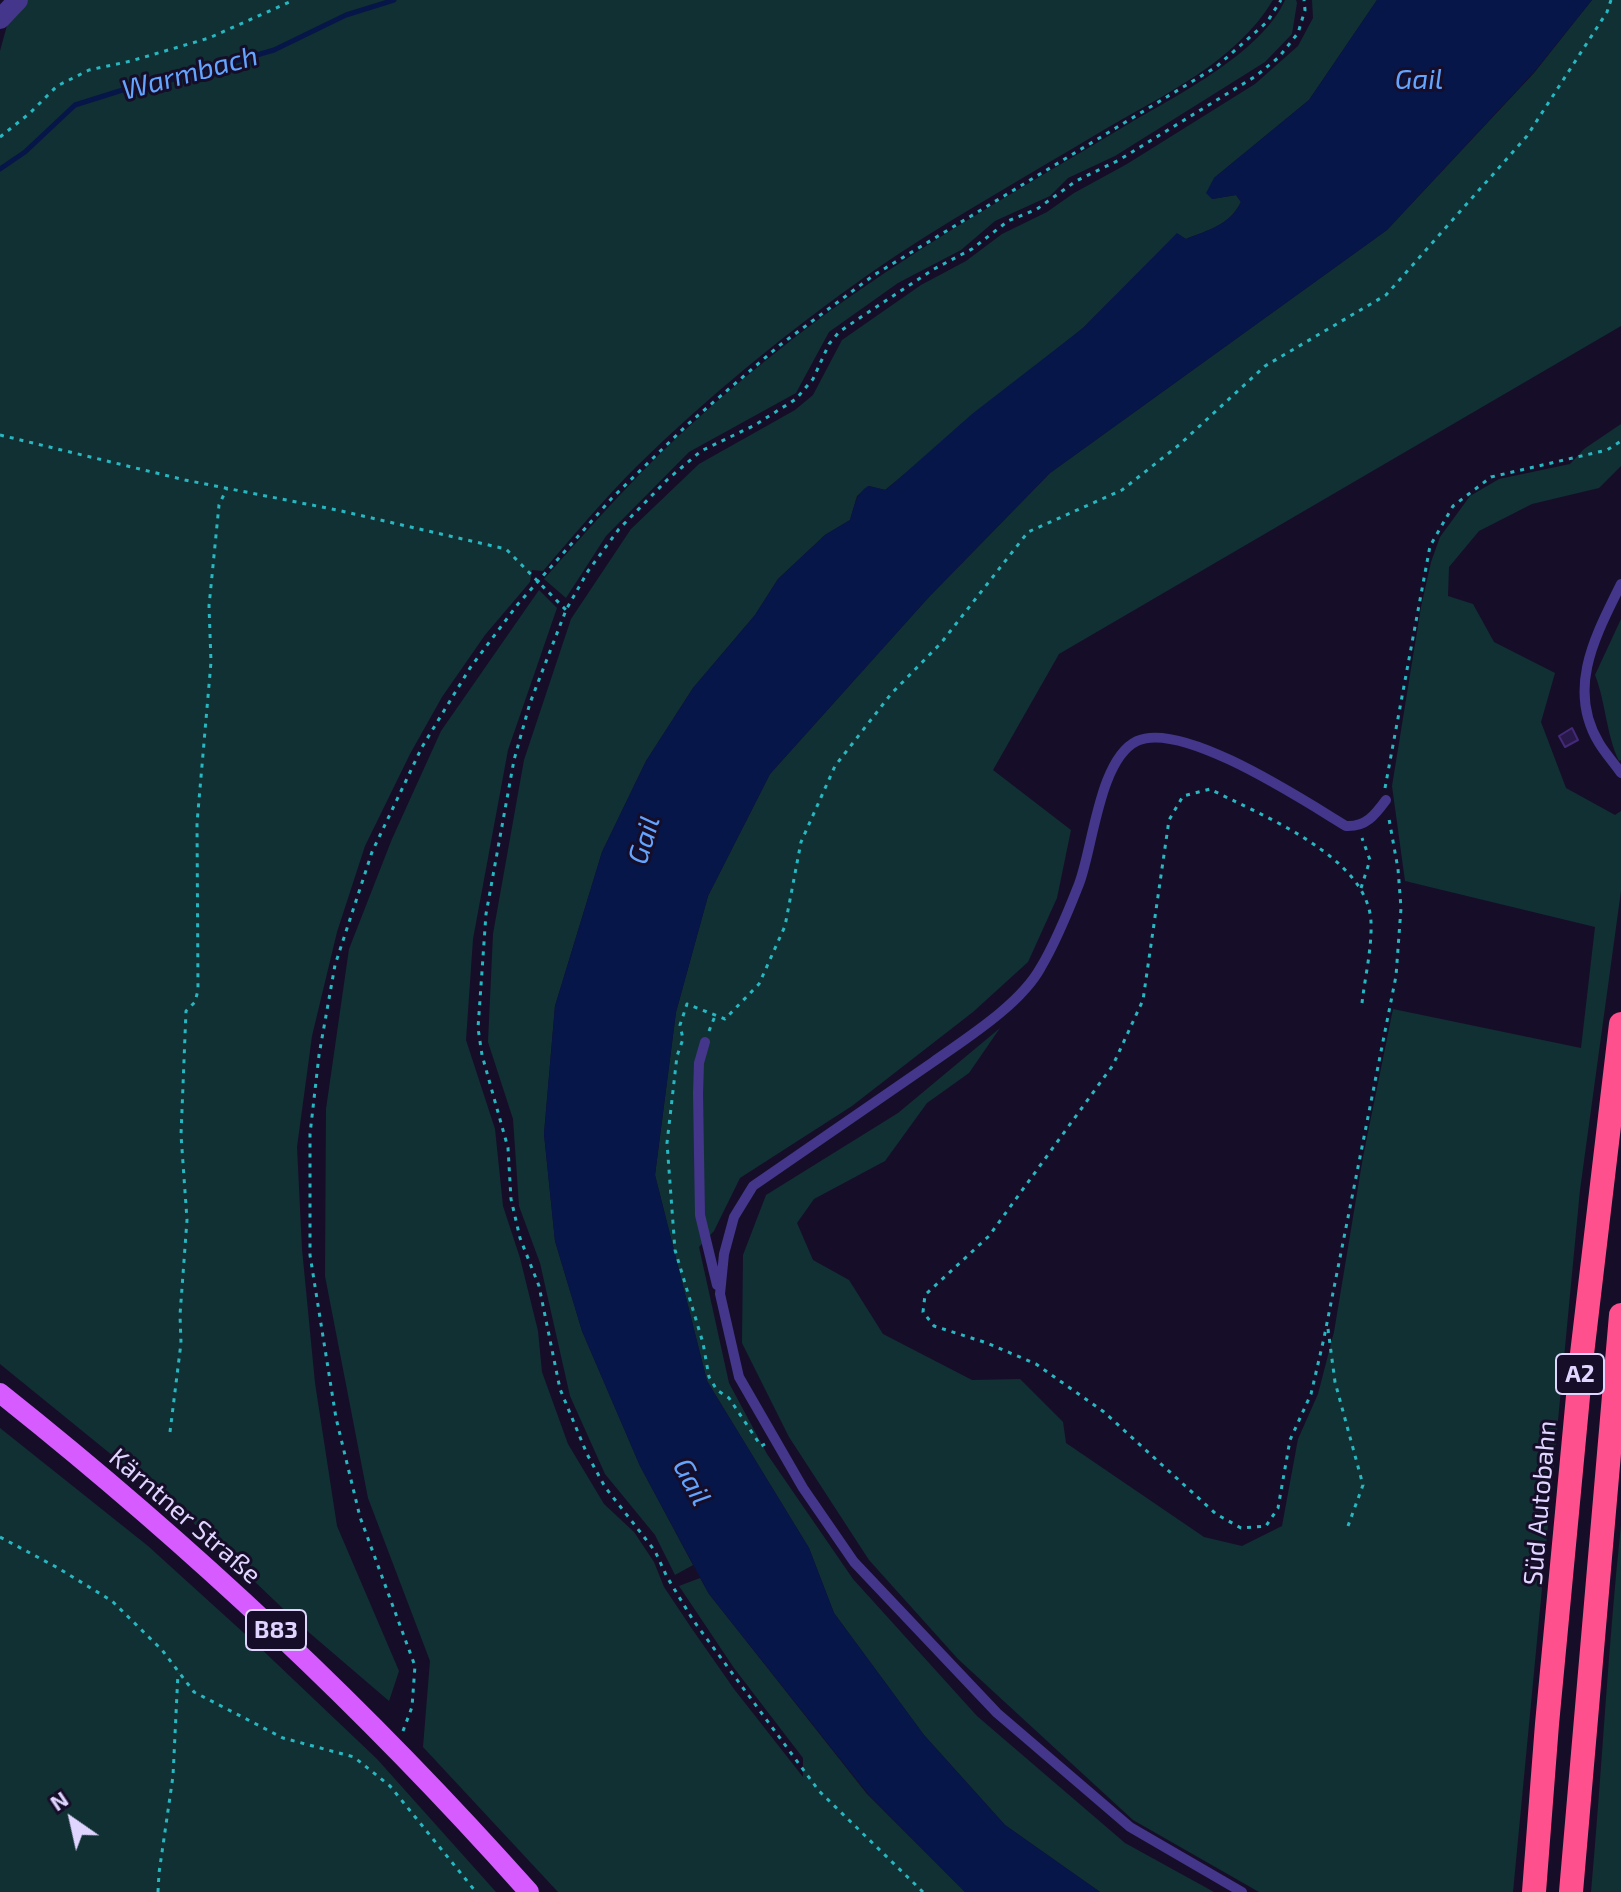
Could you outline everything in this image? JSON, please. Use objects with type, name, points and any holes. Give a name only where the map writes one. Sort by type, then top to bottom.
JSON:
[{"type":"highway","name":"Süd Autobahn","points":[[1534,1892],[1584,1338],[1621,1024]]},
{"type":"highway","name":"A2","points":[[1571,1892],[1621,1315]]},
{"type":"main road","name":"Kärntner Straße","points":[[0,1393],[172,1537],[275,1629],[395,1749],[529,1892]]},
{"type":"street","points":[[0,19],[18,0]]},
{"type":"lane","points":[[1621,584],[1588,656],[1583,689],[1585,712],[1598,742],[1621,773]]},
{"type":"lane","points":[[720,1294],[724,1254],[734,1217],[753,1186],[999,1015],[1040,970],[1080,882],[1109,776],[1122,754],[1138,741],[1167,740],[1196,746],[1258,772],[1346,826],[1359,827],[1374,816],[1386,800]]},
{"type":"lane","points":[[705,1042],[699,1063],[698,1093],[700,1215],[739,1377],[803,1488],[854,1562],[997,1713],[1130,1827],[1242,1892]]},
{"type":"path","points":[[0,137],[57,86],[89,70],[209,38],[294,0]]},
{"type":"path","points":[[395,1749],[412,1707],[415,1666],[360,1517],[336,1418],[310,1255],[310,1134],[319,1055],[335,965],[372,852],[422,747],[470,668],[537,580],[646,463],[688,424],[780,345],[874,275],[1216,67],[1267,22],[1281,0]]},
{"type":"path","points":[[923,1892],[819,1791],[693,1620],[655,1551],[605,1487],[587,1454],[560,1389],[542,1300],[520,1238],[511,1199],[508,1148],[482,1055],[478,1028],[486,914],[514,760],[530,703],[566,610],[588,571],[619,529],[649,498],[701,451],[755,425],[796,399],[813,379],[829,344],[839,332],[934,269],[972,249],[1008,221],[1037,209],[1076,181],[1119,160],[1256,76],[1279,57],[1298,33],[1305,10],[1304,0]]},
{"type":"path","points":[[774,1438],[761,1446],[729,1398],[717,1390],[709,1377],[703,1343],[675,1250],[667,1143],[677,1056],[683,1039],[680,1025],[687,1004],[725,1019],[759,984],[785,926],[801,842],[835,766],[891,694],[941,643],[1028,532],[1122,490],[1179,445],[1265,366],[1386,295],[1527,136],[1607,12],[1611,0]]},
{"type":"path","points":[[0,435],[506,549],[566,610]]},
{"type":"path","points":[[1362,1003],[1371,920],[1361,888],[1322,848],[1210,789],[1183,796],[1169,820],[1143,1000],[1113,1065],[989,1236],[925,1295],[923,1312],[934,1326],[987,1343],[1036,1364],[1104,1412],[1216,1514],[1241,1528],[1266,1526],[1278,1508],[1290,1440],[1311,1394],[1396,976],[1401,908],[1385,787],[1430,546],[1453,506],[1491,477],[1607,450],[1621,441]]},
{"type":"path","points":[[170,1432],[181,1343],[187,1220],[181,1135],[186,1011],[195,1002],[198,990],[197,823],[211,662],[209,606],[219,505],[227,488]]},
{"type":"path","points":[[1359,827],[1370,860],[1361,888]]},
{"type":"path","points":[[1327,1325],[1335,1382],[1363,1485],[1348,1526]]},
{"type":"path","points":[[0,1537],[112,1601],[162,1650],[194,1692],[283,1738],[354,1757],[390,1786],[476,1892]]},
{"type":"path","points":[[158,1892],[173,1776],[178,1671]]},
{"type":"green space","points":[[14,0],[1273,0],[1258,22],[1219,59],[1173,90],[897,255],[808,319],[719,390],[624,480],[543,571],[532,570],[530,582],[485,635],[442,697],[410,754],[365,846],[337,932],[312,1036],[297,1147],[302,1249],[315,1383],[337,1526],[399,1671],[389,1701],[298,1623],[182,1512],[0,1364],[0,51]]},
{"type":"green space","points":[[1285,0],[1296,0],[1297,3],[1292,34],[1265,62],[1115,156],[1068,178],[1050,196],[995,221],[961,250],[898,283],[829,332],[796,393],[689,452],[606,536],[566,598],[544,579],[662,452],[796,336],[919,250],[1217,70],[1258,37]]},
{"type":"green space","points":[[1312,0],[1377,0],[1309,100],[1214,178],[1212,199],[1236,195],[1241,202],[1231,216],[1218,226],[1186,239],[1177,234],[1083,328],[885,490],[869,486],[857,496],[850,520],[825,535],[778,579],[755,615],[693,688],[646,761],[602,852],[555,1006],[544,1134],[555,1241],[582,1331],[640,1466],[693,1565],[675,1575],[655,1535],[605,1474],[570,1396],[540,1263],[519,1206],[513,1119],[488,1042],[493,934],[524,760],[571,619],[631,529],[699,464],[795,410],[813,395],[842,340],[921,285],[966,261],[1002,234],[1047,212],[1255,84],[1298,46],[1313,18]]},
{"type":"green space","points":[[1592,0],[1621,0],[1621,326],[1059,654],[993,770],[1071,830],[1057,898],[1028,962],[973,1012],[852,1106],[740,1178],[714,1231],[699,1247],[729,1383],[767,1454],[853,1579],[977,1716],[1125,1843],[1214,1892],[1100,1892],[1005,1825],[924,1735],[834,1613],[809,1548],[707,1381],[655,1175],[676,1012],[708,896],[770,774],[928,598],[1050,473],[1387,230],[1534,73]]},
{"type":"green space","points":[[1621,424],[1621,466],[1599,488],[1532,504],[1479,531],[1449,567],[1448,596],[1473,604],[1494,642],[1555,673],[1541,722],[1566,788],[1615,815],[1621,811],[1621,891],[1580,1190],[1513,1892],[1259,1892],[1133,1820],[958,1659],[869,1560],[789,1437],[742,1343],[743,1255],[766,1195],[898,1113],[1000,1028],[969,1073],[927,1103],[885,1161],[814,1199],[797,1223],[813,1260],[849,1280],[883,1334],[972,1380],[1020,1379],[1063,1422],[1066,1443],[1204,1537],[1242,1546],[1282,1526],[1298,1439],[1318,1394],[1334,1332],[1363,1157],[1393,1009],[1581,1048],[1595,927],[1405,881],[1392,786],[1421,607],[1440,537],[1470,496],[1499,479],[1570,464],[1584,449]]},
{"type":"green space","points":[[539,590],[557,608],[508,750],[473,939],[466,1040],[495,1129],[503,1206],[538,1331],[542,1372],[568,1444],[604,1504],[634,1532],[690,1626],[734,1689],[803,1777],[803,1758],[734,1668],[679,1586],[700,1578],[709,1594],[867,1794],[965,1892],[558,1892],[423,1747],[430,1661],[368,1498],[325,1276],[326,1109],[349,949],[392,839],[441,731]]},
{"type":"green space","points":[[1621,619],[1621,760],[1619,761],[1595,675]]},
{"type":"green space","points":[[0,1428],[148,1546],[256,1644],[377,1759],[496,1892],[0,1892]]},
{"type":"green space","points":[[1621,1525],[1621,1892],[1591,1892],[1612,1617]]},
{"type":"water","name":"Gail","points":[[1377,0],[1592,0],[1534,72],[1387,230],[1050,473],[928,598],[770,774],[708,896],[676,1012],[655,1175],[707,1381],[809,1548],[834,1613],[924,1735],[1005,1825],[1100,1892],[965,1892],[868,1794],[709,1594],[640,1466],[582,1331],[555,1241],[544,1134],[555,1006],[602,852],[646,761],[693,688],[755,615],[778,579],[825,535],[850,520],[864,489],[868,486],[886,490],[972,414],[1083,328],[1177,233],[1186,239],[1218,226],[1231,216],[1241,202],[1236,195],[1212,199],[1206,193],[1214,178],[1309,100]]},
{"type":"building","points":[[1572,728],[1578,740],[1565,747],[1559,736]]},
{"type":"waterway","name":"Warmbach","points":[[0,169],[25,152],[75,105],[274,50],[346,15],[394,0]]}]
